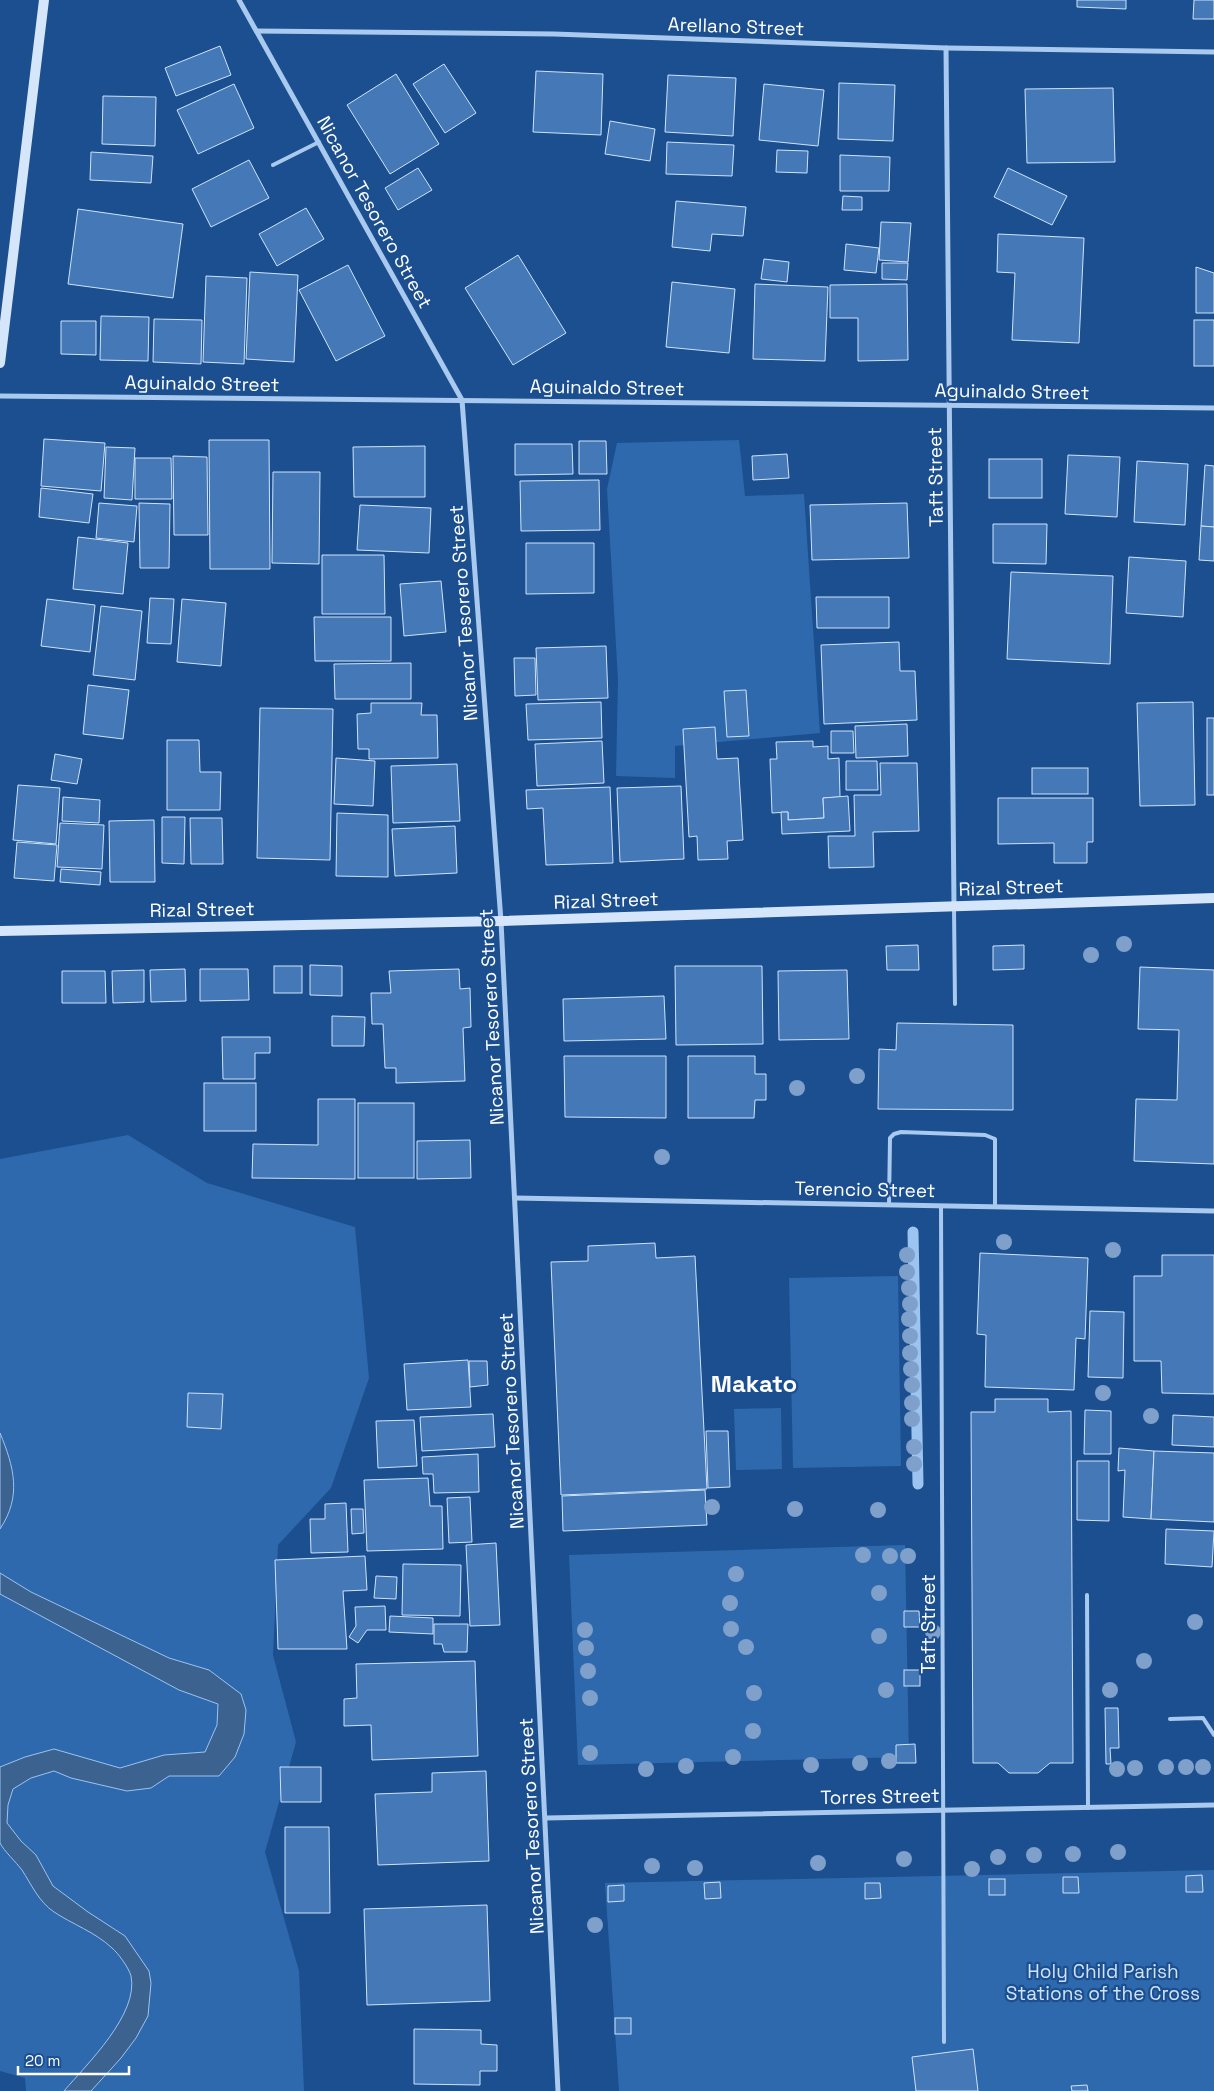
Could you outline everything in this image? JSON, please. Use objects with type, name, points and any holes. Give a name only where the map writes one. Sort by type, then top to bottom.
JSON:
[{"type":"main road","points":[[0,363],[44,0]]},
{"type":"main road","name":"Rizal Street","points":[[0,931],[501,921],[1214,898]]},
{"type":"street","name":"Nicanor Tesorero Street","points":[[238,0],[462,400],[501,921],[558,2091]]},
{"type":"street","name":"Arellano Street","points":[[257,31],[554,34],[946,48],[1214,52]]},
{"type":"street","name":"Taft Street","points":[[946,48],[954,906]]},
{"type":"street","name":"Aguinaldo Street","points":[[0,396],[1214,408]]},
{"type":"street","name":"Terencio Street","points":[[515,1198],[1214,1211]]},
{"type":"street","name":"Torres Street","points":[[546,1818],[1214,1805]]},
{"type":"lane","points":[[272,165],[319,142]]},
{"type":"lane","points":[[954,906],[955,1004]]},
{"type":"lane","points":[[888,1205],[890,1138],[894,1134],[901,1132],[985,1135],[995,1139],[995,1207]]},
{"type":"lane","name":"Taft Street","points":[[941,1206],[944,2042]]},
{"type":"lane","points":[[1088,1595],[1088,1808]]},
{"type":"lane","points":[[1170,1719],[1203,1718],[1214,1735]]},
{"type":"green space","points":[[739,440],[745,496],[804,494],[820,733],[675,746],[675,778],[616,776],[618,680],[607,489],[617,443]]},
{"type":"green space","points":[[128,1135],[207,1183],[355,1227],[369,1378],[331,1488],[278,1545],[273,1655],[296,1742],[265,1852],[299,1971],[304,2091],[26,2091],[25,2078],[0,2071],[0,1159]]},
{"type":"green space","points":[[898,1276],[901,1466],[793,1468],[789,1278]]},
{"type":"green space","points":[[781,1408],[782,1469],[736,1470],[734,1409]]},
{"type":"green space","points":[[905,1545],[909,1757],[578,1765],[569,1555]]},
{"type":"green space","name":"Holy Child Parish Stations of the Cross","points":[[1214,1870],[1214,2091],[619,2091],[605,1883]]},
{"type":"shaded area","points":[[0,1433],[9,1458],[14,1481],[11,1505],[0,1529]]},
{"type":"shaded area","points":[[0,1573],[31,1592],[169,1658],[209,1670],[241,1694],[246,1710],[244,1734],[235,1757],[219,1776],[169,1776],[151,1788],[127,1791],[71,1778],[54,1771],[31,1778],[13,1789],[8,1805],[7,1823],[21,1841],[36,1855],[53,1886],[125,1936],[149,1971],[151,1983],[148,2016],[136,2038],[121,2058],[91,2091],[64,2091],[109,2038],[119,2022],[127,2006],[131,1991],[131,1976],[120,1957],[105,1942],[54,1912],[44,1903],[22,1870],[0,1843],[0,1767],[25,1757],[54,1749],[120,1768],[164,1755],[205,1752],[217,1725],[218,1704],[179,1690],[0,1594]]},
{"type":"building","points":[[1077,0],[1126,0],[1126,9],[1077,7]]},
{"type":"building","points":[[1194,0],[1214,0],[1214,19],[1193,19]]},
{"type":"building","points":[[220,46],[231,75],[176,96],[165,68]]},
{"type":"building","points":[[444,64],[476,113],[445,133],[413,84]]},
{"type":"building","points":[[536,71],[603,74],[601,135],[533,132]]},
{"type":"building","points":[[396,74],[439,144],[390,174],[347,105]]},
{"type":"building","points":[[668,75],[736,78],[733,136],[665,132]]},
{"type":"building","points":[[839,83],[895,85],[893,141],[838,139]]},
{"type":"building","points":[[234,84],[254,128],[198,154],[177,110]]},
{"type":"building","points":[[764,84],[824,90],[818,146],[759,140]]},
{"type":"building","points":[[1113,88],[1115,162],[1027,163],[1025,89]]},
{"type":"building","points":[[103,96],[156,97],[155,146],[102,144]]},
{"type":"building","points":[[610,121],[655,129],[650,161],[605,154]]},
{"type":"building","points":[[667,142],[734,145],[732,176],[666,174]]},
{"type":"building","points":[[777,150],[808,151],[807,173],[776,172]]},
{"type":"building","points":[[91,152],[153,156],[151,183],[90,180]]},
{"type":"building","points":[[840,155],[890,157],[889,191],[840,191]]},
{"type":"building","points":[[249,160],[269,198],[211,227],[192,189]]},
{"type":"building","points":[[418,168],[432,190],[398,210],[385,188]]},
{"type":"building","points":[[1008,168],[1067,196],[1052,225],[994,197]]},
{"type":"building","points":[[843,196],[862,197],[862,210],[842,210]]},
{"type":"building","points":[[676,201],[746,207],[743,236],[712,234],[710,251],[672,247]]},
{"type":"building","points":[[306,208],[324,239],[277,266],[259,234]]},
{"type":"building","points":[[78,209],[183,224],[173,298],[68,284]]},
{"type":"building","points":[[881,222],[911,223],[908,262],[879,260]]},
{"type":"building","points":[[998,234],[1084,238],[1079,343],[1012,340],[1015,273],[997,272]]},
{"type":"building","points":[[846,244],[879,248],[876,273],[844,270]]},
{"type":"building","points":[[518,255],[566,333],[513,365],[465,288]]},
{"type":"building","points":[[764,259],[789,262],[787,282],[761,279]]},
{"type":"building","points":[[882,263],[908,263],[907,280],[882,279]]},
{"type":"building","points":[[348,265],[385,336],[336,361],[299,290]]},
{"type":"building","points":[[1196,267],[1214,273],[1214,313],[1196,313]]},
{"type":"building","points":[[250,272],[298,275],[294,362],[246,359]]},
{"type":"building","points":[[206,276],[247,278],[244,364],[203,362]]},
{"type":"building","points":[[672,282],[735,289],[729,353],[666,347]]},
{"type":"building","points":[[755,284],[828,287],[825,361],[753,359]]},
{"type":"building","points":[[907,284],[908,360],[858,361],[858,318],[830,318],[830,285]]},
{"type":"building","points":[[101,316],[149,317],[148,361],[100,360]]},
{"type":"building","points":[[154,319],[202,320],[201,364],[153,362]]},
{"type":"building","points":[[1194,320],[1214,320],[1214,366],[1194,366]]},
{"type":"building","points":[[61,321],[96,321],[96,355],[61,354]]},
{"type":"building","points":[[44,439],[105,443],[101,491],[41,486]]},
{"type":"building","points":[[209,440],[269,440],[270,569],[210,569]]},
{"type":"building","points":[[579,441],[606,441],[607,474],[579,474]]},
{"type":"building","points":[[515,444],[572,444],[573,474],[515,475]]},
{"type":"building","points":[[425,446],[425,497],[354,497],[353,447]]},
{"type":"building","points":[[106,447],[135,448],[132,500],[104,498]]},
{"type":"building","points":[[787,454],[789,478],[753,480],[752,456]]},
{"type":"building","points":[[1068,455],[1120,457],[1117,517],[1065,514]]},
{"type":"building","points":[[173,456],[207,457],[208,535],[174,535]]},
{"type":"building","points":[[135,458],[171,458],[172,499],[135,499]]},
{"type":"building","points":[[989,459],[1042,459],[1042,498],[989,498]]},
{"type":"building","points":[[1137,461],[1188,464],[1185,525],[1134,522]]},
{"type":"building","points":[[1205,465],[1214,466],[1214,527],[1201,526]]},
{"type":"building","points":[[273,472],[320,472],[319,564],[272,563]]},
{"type":"building","points":[[599,480],[600,530],[521,531],[520,481]]},
{"type":"building","points":[[41,488],[93,494],[89,523],[39,517]]},
{"type":"building","points":[[99,503],[137,506],[134,542],[96,538]]},
{"type":"building","points":[[139,503],[170,504],[169,568],[140,568]]},
{"type":"building","points":[[907,503],[909,558],[812,560],[810,505]]},
{"type":"building","points":[[360,505],[431,508],[429,553],[357,550]]},
{"type":"building","points":[[993,524],[1047,524],[1046,564],[993,563]]},
{"type":"building","points":[[1201,526],[1214,527],[1214,561],[1199,560]]},
{"type":"building","points":[[78,537],[128,543],[123,594],[73,589]]},
{"type":"building","points":[[526,543],[594,543],[594,593],[526,594]]},
{"type":"building","points":[[322,555],[384,555],[385,614],[322,614]]},
{"type":"building","points":[[1129,557],[1186,561],[1183,617],[1126,613]]},
{"type":"building","points":[[1011,572],[1113,576],[1110,664],[1007,659]]},
{"type":"building","points":[[441,581],[446,632],[404,636],[400,584]]},
{"type":"building","points":[[816,597],[889,597],[889,628],[817,628]]},
{"type":"building","points":[[150,598],[174,599],[171,644],[147,643]]},
{"type":"building","points":[[47,599],[95,605],[90,652],[41,646]]},
{"type":"building","points":[[182,599],[226,603],[221,666],[177,662]]},
{"type":"building","points":[[101,606],[142,611],[135,680],[93,675]]},
{"type":"building","points":[[314,617],[391,617],[391,661],[315,661]]},
{"type":"building","points":[[899,642],[900,671],[915,671],[917,720],[824,724],[821,645]]},
{"type":"building","points":[[606,646],[608,698],[538,700],[536,648]]},
{"type":"building","points":[[514,658],[535,658],[536,695],[515,696]]},
{"type":"building","points":[[411,663],[411,699],[335,699],[334,664]]},
{"type":"building","points":[[88,685],[129,690],[123,739],[83,734]]},
{"type":"building","points":[[746,690],[749,736],[727,737],[724,691]]},
{"type":"building","points":[[601,702],[602,738],[528,740],[526,704]]},
{"type":"building","points":[[1193,702],[1195,805],[1140,806],[1137,703]]},
{"type":"building","points":[[371,703],[422,703],[421,715],[437,715],[438,758],[369,759],[369,749],[358,749],[357,714],[371,713]]},
{"type":"building","points":[[260,708],[333,709],[330,860],[257,858]]},
{"type":"building","points":[[1207,718],[1214,718],[1214,795],[1207,795]]},
{"type":"building","points":[[907,724],[908,756],[856,758],[855,726]]},
{"type":"building","points":[[715,727],[717,759],[738,758],[743,840],[727,841],[728,859],[698,860],[697,836],[689,837],[683,729]]},
{"type":"building","points":[[831,731],[853,731],[854,753],[831,753]]},
{"type":"building","points":[[167,740],[199,740],[200,772],[221,772],[220,810],[167,810]]},
{"type":"building","points":[[602,741],[604,783],[537,786],[535,744]]},
{"type":"building","points":[[813,741],[813,747],[828,746],[828,759],[839,758],[840,797],[823,798],[824,818],[788,820],[788,812],[772,813],[770,759],[777,759],[776,742]]},
{"type":"building","points":[[55,754],[82,759],[77,784],[51,780]]},
{"type":"building","points":[[336,758],[375,761],[373,806],[334,804]]},
{"type":"building","points":[[846,761],[877,761],[878,790],[846,790]]},
{"type":"building","points":[[880,763],[917,763],[919,831],[873,832],[874,867],[829,868],[828,836],[855,836],[854,795],[881,795]]},
{"type":"building","points":[[457,764],[460,821],[393,823],[391,766]]},
{"type":"building","points":[[1032,768],[1088,768],[1088,794],[1032,794]]},
{"type":"building","points":[[18,785],[60,788],[56,844],[13,840]]},
{"type":"building","points":[[681,786],[684,859],[620,862],[617,788]]},
{"type":"building","points":[[610,787],[613,863],[546,865],[543,808],[527,809],[526,790]]},
{"type":"building","points":[[848,796],[850,831],[782,834],[781,812],[788,812],[788,820],[824,818],[823,798]]},
{"type":"building","points":[[63,797],[100,800],[99,823],[62,821]]},
{"type":"building","points":[[998,798],[1093,798],[1093,842],[1087,842],[1087,863],[1054,863],[1054,843],[998,844]]},
{"type":"building","points":[[337,813],[388,815],[388,877],[336,876]]},
{"type":"building","points":[[162,817],[185,817],[184,864],[162,863]]},
{"type":"building","points":[[190,818],[222,818],[223,864],[191,864]]},
{"type":"building","points":[[154,820],[155,882],[110,882],[109,821]]},
{"type":"building","points":[[60,823],[104,825],[102,869],[57,867]]},
{"type":"building","points":[[455,826],[457,873],[395,876],[392,829]]},
{"type":"building","points":[[17,842],[57,845],[54,881],[14,878]]},
{"type":"building","points":[[61,869],[101,872],[100,885],[60,882]]},
{"type":"building","points":[[918,945],[919,970],[887,970],[886,946]]},
{"type":"building","points":[[1024,945],[1024,969],[993,970],[993,946]]},
{"type":"building","points":[[310,965],[342,966],[342,996],[310,995]]},
{"type":"building","points":[[274,966],[302,966],[302,993],[274,993]]},
{"type":"building","points":[[675,966],[762,966],[763,1044],[676,1045]]},
{"type":"building","points":[[1140,967],[1214,970],[1214,1164],[1134,1161],[1136,1099],[1177,1100],[1179,1030],[1138,1029]]},
{"type":"building","points":[[185,969],[186,1001],[151,1002],[150,970]]},
{"type":"building","points":[[200,969],[248,969],[249,1000],[200,1001]]},
{"type":"building","points":[[459,969],[460,989],[470,988],[471,1027],[463,1028],[465,1081],[396,1083],[396,1068],[385,1068],[383,1024],[372,1024],[371,993],[391,993],[389,971]]},
{"type":"building","points":[[144,970],[144,1002],[113,1003],[112,971]]},
{"type":"building","points":[[847,970],[849,1039],[779,1040],[778,971]]},
{"type":"building","points":[[62,971],[105,971],[106,1003],[62,1003]]},
{"type":"building","points":[[664,996],[666,1039],[564,1041],[563,999]]},
{"type":"building","points":[[332,1016],[365,1017],[364,1046],[332,1046]]},
{"type":"building","points":[[897,1023],[1013,1025],[1013,1110],[878,1109],[879,1049],[896,1050]]},
{"type":"building","points":[[222,1037],[270,1037],[270,1053],[255,1053],[255,1079],[223,1079]]},
{"type":"building","points":[[564,1056],[666,1056],[666,1118],[565,1117]]},
{"type":"building","points":[[688,1056],[755,1056],[755,1074],[766,1074],[766,1100],[755,1100],[754,1118],[688,1118]]},
{"type":"building","points":[[204,1083],[256,1083],[256,1131],[204,1131]]},
{"type":"building","points":[[318,1099],[355,1099],[355,1179],[252,1178],[253,1144],[318,1145]]},
{"type":"building","points":[[358,1103],[414,1103],[414,1178],[358,1178]]},
{"type":"building","points":[[470,1140],[471,1178],[417,1179],[417,1141]]},
{"type":"building","points":[[655,1243],[656,1258],[695,1256],[707,1489],[561,1495],[551,1262],[588,1261],[588,1246]]},
{"type":"building","points":[[980,1253],[1088,1258],[1085,1339],[1076,1338],[1074,1390],[985,1387],[986,1335],[977,1334]]},
{"type":"building","points":[[1162,1255],[1214,1255],[1214,1394],[1162,1393],[1161,1361],[1134,1361],[1134,1276],[1162,1276]]},
{"type":"building","points":[[1090,1311],[1124,1312],[1123,1378],[1088,1377]]},
{"type":"building","points":[[468,1360],[471,1407],[407,1410],[404,1364]]},
{"type":"building","points":[[469,1361],[487,1361],[488,1385],[470,1387]]},
{"type":"building","points":[[188,1393],[223,1394],[221,1429],[187,1427]]},
{"type":"building","points":[[995,1399],[1048,1399],[1048,1412],[1071,1411],[1073,1763],[1050,1763],[1038,1773],[1009,1773],[998,1763],[973,1763],[971,1412],[995,1412]]},
{"type":"building","points":[[1085,1410],[1111,1411],[1111,1454],[1084,1454]]},
{"type":"building","points":[[493,1414],[495,1447],[422,1451],[420,1417]]},
{"type":"building","points":[[1173,1415],[1214,1417],[1214,1447],[1172,1445]]},
{"type":"building","points":[[414,1420],[417,1466],[378,1468],[376,1421]]},
{"type":"building","points":[[706,1431],[728,1431],[730,1487],[708,1488]]},
{"type":"building","points":[[1119,1448],[1154,1451],[1151,1519],[1123,1517],[1125,1470],[1118,1471]]},
{"type":"building","points":[[1154,1451],[1214,1453],[1214,1522],[1151,1519]]},
{"type":"building","points":[[478,1454],[479,1492],[434,1493],[433,1474],[423,1474],[422,1457]]},
{"type":"building","points":[[1077,1461],[1109,1461],[1109,1521],[1077,1520]]},
{"type":"building","points":[[428,1478],[430,1506],[442,1506],[443,1549],[367,1551],[364,1480]]},
{"type":"building","points":[[705,1490],[707,1525],[563,1531],[562,1496]]},
{"type":"building","points":[[470,1497],[472,1542],[449,1543],[447,1498]]},
{"type":"building","points":[[346,1503],[348,1552],[311,1553],[310,1519],[325,1519],[325,1504]]},
{"type":"building","points":[[351,1509],[363,1509],[364,1533],[352,1534]]},
{"type":"building","points":[[1166,1529],[1214,1531],[1212,1567],[1165,1564]]},
{"type":"building","points":[[496,1543],[500,1625],[470,1626],[466,1545]]},
{"type":"building","points":[[365,1556],[367,1590],[343,1591],[347,1649],[278,1649],[275,1560]]},
{"type":"building","points":[[403,1564],[461,1565],[460,1616],[402,1615]]},
{"type":"building","points":[[376,1576],[397,1577],[396,1599],[374,1598]]},
{"type":"building","points":[[385,1606],[386,1630],[367,1630],[358,1643],[349,1637],[356,1626],[355,1607]]},
{"type":"building","points":[[904,1611],[919,1611],[920,1627],[904,1627]]},
{"type":"building","points":[[390,1616],[433,1618],[433,1634],[389,1632]]},
{"type":"building","points":[[434,1624],[468,1624],[467,1652],[444,1652],[442,1644],[434,1644]]},
{"type":"building","points":[[475,1661],[478,1756],[372,1760],[371,1725],[344,1726],[344,1699],[357,1698],[356,1664]]},
{"type":"building","points":[[904,1670],[920,1670],[920,1686],[904,1686]]},
{"type":"building","points":[[1105,1708],[1118,1708],[1119,1748],[1110,1748],[1111,1764],[1106,1764]]},
{"type":"building","points":[[915,1744],[916,1763],[896,1763],[896,1745]]},
{"type":"building","points":[[280,1767],[321,1767],[321,1802],[281,1802]]},
{"type":"building","points":[[486,1771],[489,1861],[378,1865],[375,1794],[432,1792],[432,1773]]},
{"type":"building","points":[[285,1827],[329,1827],[330,1913],[285,1913]]},
{"type":"building","points":[[1202,1875],[1203,1892],[1186,1892],[1186,1876]]},
{"type":"building","points":[[1063,1877],[1078,1877],[1079,1893],[1063,1893]]},
{"type":"building","points":[[989,1879],[1005,1879],[1005,1895],[989,1895]]},
{"type":"building","points":[[720,1882],[721,1898],[705,1899],[704,1883]]},
{"type":"building","points":[[865,1883],[880,1883],[881,1898],[865,1899]]},
{"type":"building","points":[[624,1885],[624,1901],[608,1902],[608,1886]]},
{"type":"building","points":[[487,1905],[490,2001],[367,2005],[364,1909]]},
{"type":"building","points":[[615,2018],[631,2018],[631,2034],[615,2034]]},
{"type":"building","points":[[414,2029],[481,2030],[481,2044],[497,2045],[497,2071],[480,2071],[480,2085],[414,2084]]},
{"type":"building","points":[[973,2049],[978,2091],[916,2091],[912,2057]]},
{"type":"building","points":[[1087,2085],[1088,2091],[1072,2091],[1071,2086]]},
{"type":"waterway","points":[[913,1232],[918,1484]]},
{"type":"district","name":"Makato","points":[[754,1384]]}]
